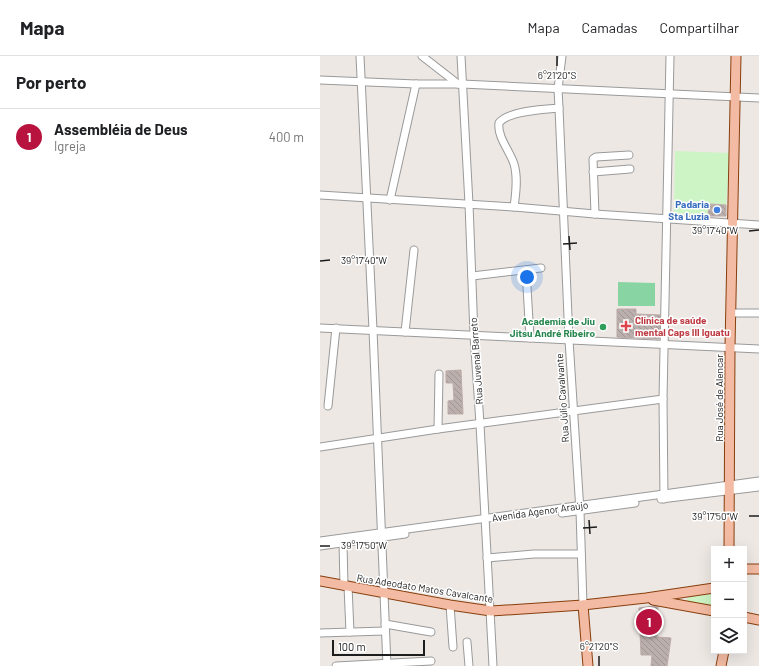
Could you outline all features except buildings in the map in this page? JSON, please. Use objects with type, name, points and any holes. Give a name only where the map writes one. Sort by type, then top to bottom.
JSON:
[{"type":"main road","name":"Rua José de Alencar","points":[[729,546],[730,347],[734,224],[736,56]]},
{"type":"main road","points":[[747,569],[759,569]]},
{"type":"main road","name":"Rua Adeodato Matos Cavalcante","points":[[320,581],[450,605],[491,610],[583,605],[711,588]]},
{"type":"main road","name":"Rua Adeodato Matos Cavalcante","points":[[646,598],[711,610]]},
{"type":"main road","name":"Rua Júlio Cavalvante","points":[[583,605],[588,666]]},
{"type":"main road","points":[[747,618],[759,620]]},
{"type":"main road","points":[[722,666],[724,654]]},
{"type":"street","points":[[360,56],[387,665]]},
{"type":"street","points":[[422,56],[460,84]]},
{"type":"street","name":"Rua Juvenal Barreto","points":[[461,56],[460,84],[469,204],[474,335],[491,610],[493,666]]},
{"type":"street","name":"Rua Júlio Cavalvante","points":[[562,56],[558,89],[569,340],[580,508],[583,605]]},
{"type":"street","points":[[664,497],[663,399],[670,56]]},
{"type":"street","points":[[320,80],[416,84],[460,84],[759,98]]},
{"type":"street","points":[[390,200],[416,84]]},
{"type":"street","points":[[514,207],[516,170],[501,136],[499,123],[506,118],[528,111],[559,108]]},
{"type":"street","points":[[595,214],[592,161],[596,157],[629,155]]},
{"type":"street","points":[[593,172],[630,169]]},
{"type":"street","points":[[320,195],[514,207],[564,212],[759,225]]},
{"type":"street","points":[[405,332],[414,250]]},
{"type":"street","points":[[472,276],[541,268]]},
{"type":"street","points":[[526,270],[530,338]]},
{"type":"street","points":[[731,313],[759,313]]},
{"type":"street","points":[[320,328],[759,349]]},
{"type":"street","points":[[328,406],[336,328]]},
{"type":"street","points":[[438,429],[439,374]]},
{"type":"street","points":[[320,447],[438,429],[663,399]]},
{"type":"street","name":"Avenida Agenor Araújo","points":[[320,541],[382,535],[664,497],[759,481]]},
{"type":"street","name":"Avenida Agenor Araújo","points":[[730,487],[759,487]]},
{"type":"street","name":"Avenida Agenor Araújo","points":[[320,546],[382,535]]},
{"type":"street","points":[[343,543],[350,632]]},
{"type":"street","points":[[487,558],[534,554],[581,554]]},
{"type":"street","points":[[450,605],[453,647]]},
{"type":"street","points":[[320,633],[350,632],[385,628],[431,632]]},
{"type":"street","points":[[467,642],[469,666]]},
{"type":"street","points":[[336,666],[387,665],[431,661]]},
{"type":"green space","points":[[675,151],[730,153],[726,205],[709,204],[708,216],[674,213]]},
{"type":"green space","points":[[618,282],[655,283],[655,306],[618,306]]},
{"type":"green space","points":[[711,593],[711,606],[688,602],[688,597]]},
{"type":"place","name":"Padaria Sta Luzia","points":[[717,210]]},
{"type":"place","name":"Clínica de saúde mental Caps III Iguatu","points":[[626,326]]},
{"type":"place","name":"Academia de Jiu Jitsu André Ribeiro","points":[[603,327]]},
{"type":"place","name":"Assembléia de Deus","points":[[649,622]]}]
